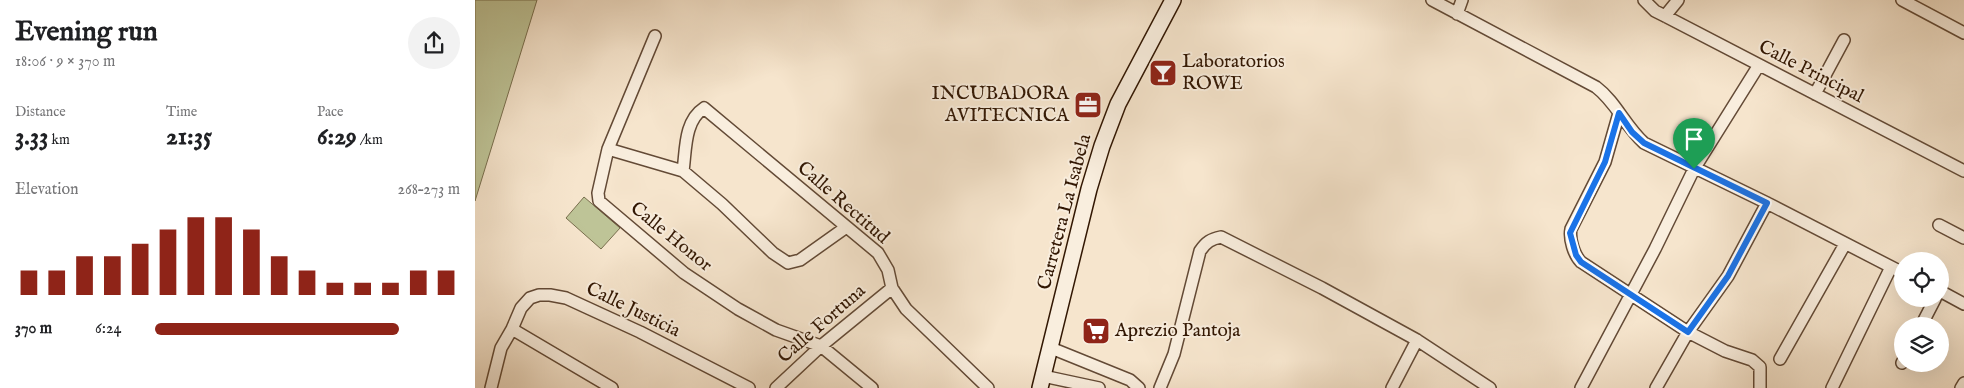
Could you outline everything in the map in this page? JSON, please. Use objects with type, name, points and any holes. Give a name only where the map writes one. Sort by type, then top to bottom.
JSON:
[{"type":"main road","name":"Carretera La Isabela","points":[[1042,382],[1089,189],[1102,146],[1118,104],[1173,0]]},
{"type":"street","points":[[1432,0],[1596,87],[1606,95],[1632,132],[1644,143],[1767,203],[1894,268]]},
{"type":"street","points":[[1457,14],[1462,0]]},
{"type":"street","name":"Calle Principal","points":[[1644,0],[1655,11],[1964,171]]},
{"type":"street","points":[[1665,16],[1678,0]]},
{"type":"street","points":[[1906,1],[1963,32]]},
{"type":"street","name":"Calle Honor","points":[[655,36],[608,149],[598,193],[599,200],[684,272],[738,309],[776,330],[821,346],[872,388]]},
{"type":"street","points":[[1815,94],[1844,40]]},
{"type":"street","points":[[1581,388],[1631,295],[1694,169],[1759,65]]},
{"type":"street","name":"Calle Rectitud","points":[[683,171],[689,127],[696,114],[704,108],[845,228],[878,253],[888,270],[892,288],[905,309],[988,388]]},
{"type":"street","points":[[1619,113],[1605,162],[1571,230],[1570,236],[1578,259],[1688,332],[1725,351],[1752,360],[1760,367],[1760,388]]},
{"type":"street","points":[[608,149],[683,171],[722,204],[773,253],[788,263],[800,260],[845,228]]},
{"type":"street","points":[[1656,388],[1688,332],[1728,276],[1767,203]]},
{"type":"street","points":[[1939,225],[1964,238]]},
{"type":"street","points":[[1160,388],[1174,354],[1201,251],[1206,243],[1213,238],[1221,237],[1417,340],[1490,388]]},
{"type":"street","points":[[1779,359],[1845,244]]},
{"type":"street","points":[[1832,388],[1891,267]]},
{"type":"street","name":"Calle Fortuna","points":[[776,388],[821,346],[892,288]]},
{"type":"street","name":"Calle Justicia","points":[[512,329],[521,308],[531,298],[539,295],[550,295],[566,298],[641,332],[749,388]]},
{"type":"street","points":[[1949,296],[1964,304]]},
{"type":"street","points":[[491,388],[501,348],[512,329],[612,388]]},
{"type":"street","points":[[1392,388],[1417,340]]},
{"type":"street","points":[[1051,348],[1130,380],[1139,388]]},
{"type":"street","points":[[1042,382],[1099,388]]},
{"type":"street","points":[[1961,388],[1964,383]]},
{"type":"green space","points":[[475,0],[537,0],[475,201]]},
{"type":"green space","points":[[584,197],[620,228],[601,249],[566,218]]},
{"type":"place","name":"Laboratorios ROWE","points":[[1163,73]]},
{"type":"place","name":"INCUBADORA AVITECNICA","points":[[1088,105]]},
{"type":"place","name":"Aprezio Pantoja","points":[[1096,331]]},
{"type":"route","points":[[1619,113],[1632,132],[1644,143],[1694,169],[1767,203],[1728,276],[1688,332],[1581,262],[1576,255],[1570,233],[1605,162],[1619,113]]}]
